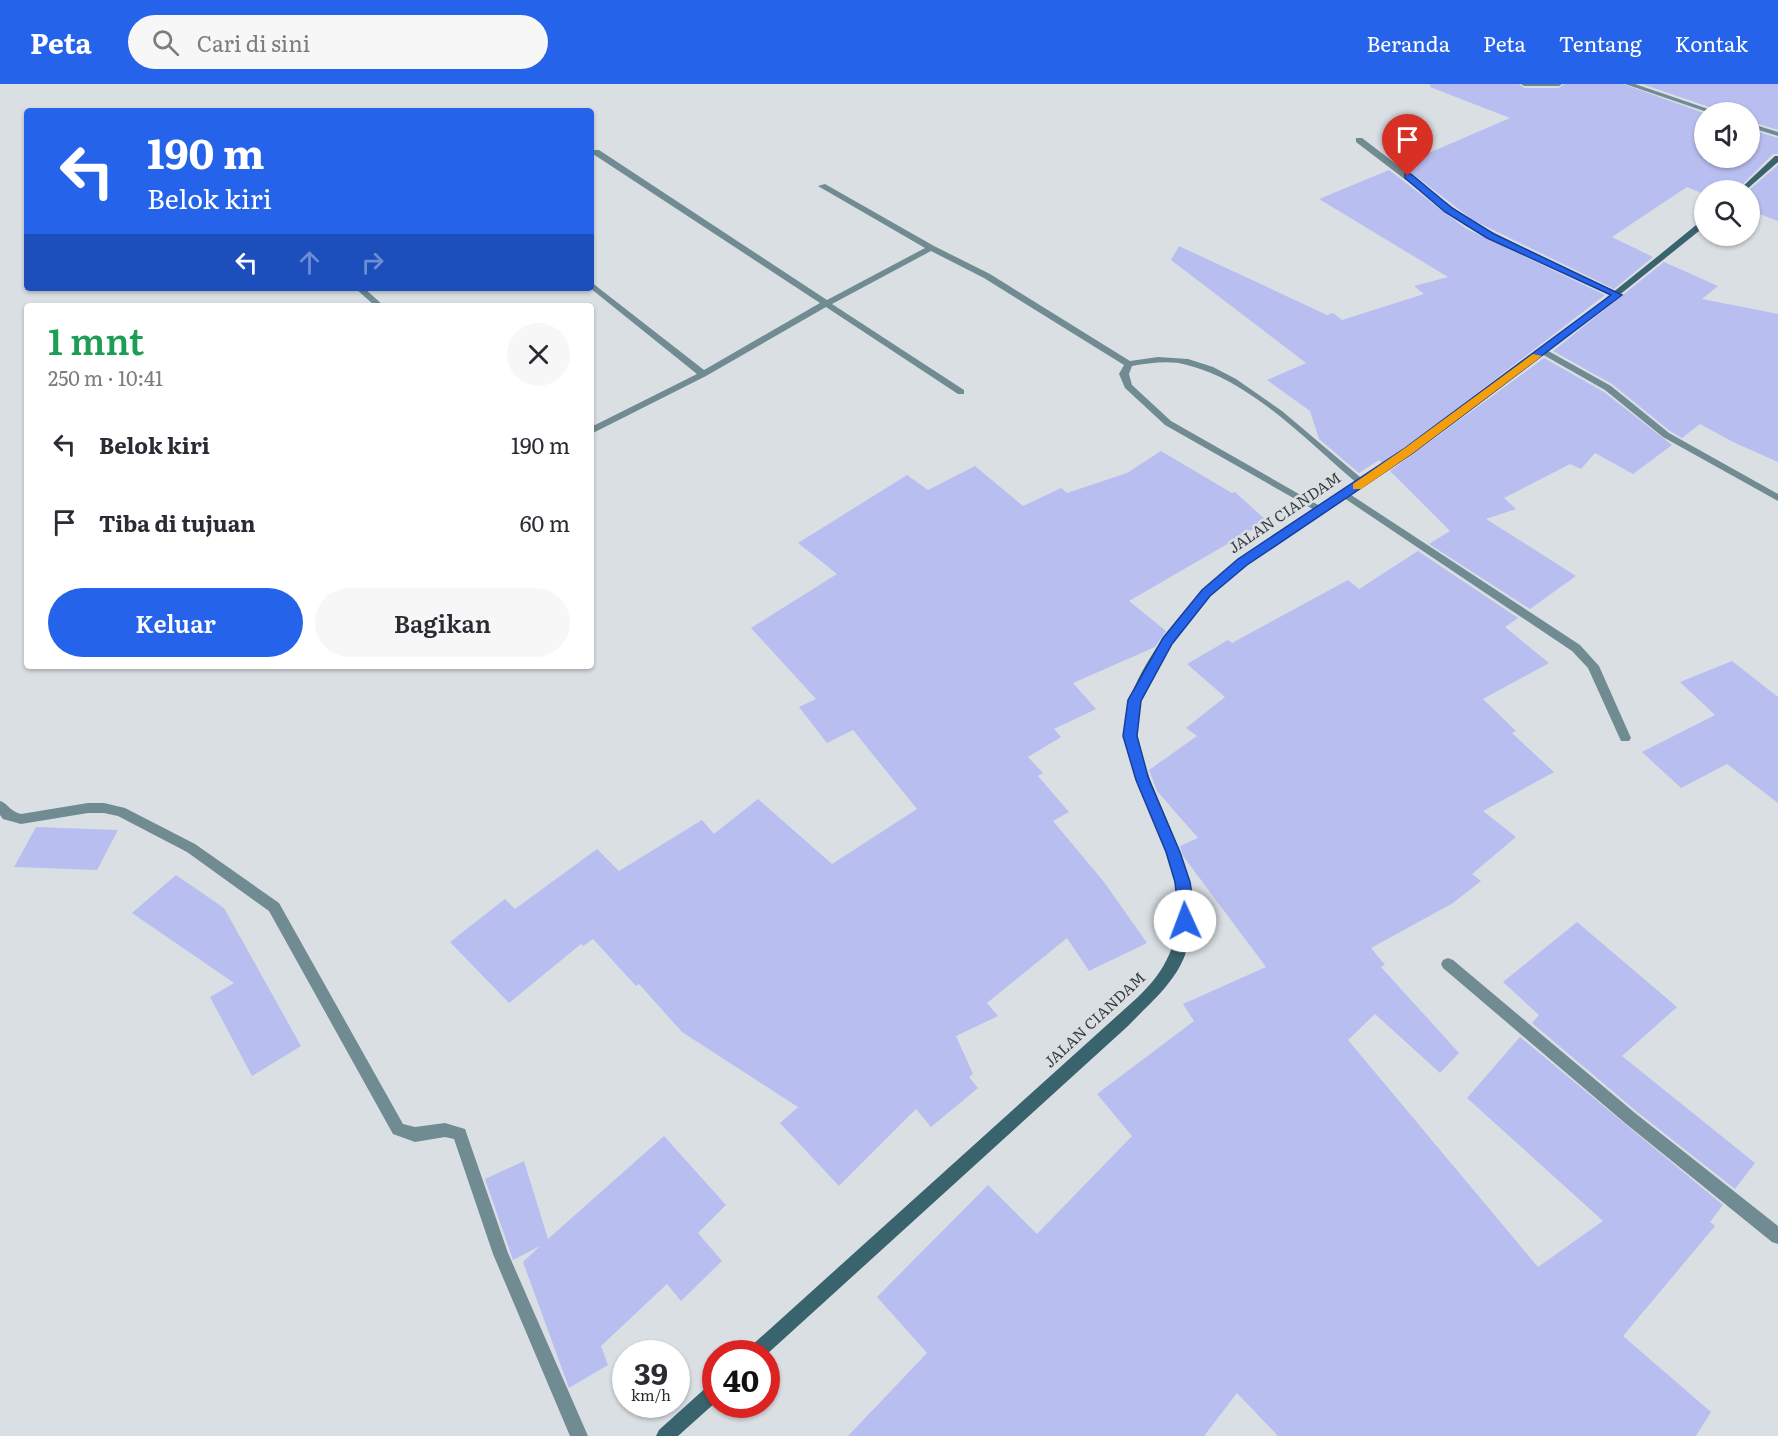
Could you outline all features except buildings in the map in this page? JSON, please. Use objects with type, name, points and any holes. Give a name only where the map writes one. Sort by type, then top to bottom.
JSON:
[{"type":"street","points":[[1524,84],[1559,84]]},
{"type":"street","points":[[1628,84],[1694,106]]},
{"type":"street","points":[[1760,128],[1778,134]]},
{"type":"street","points":[[1359,140],[1469,224],[1617,295]]},
{"type":"street","points":[[596,152],[961,392]]},
{"type":"street","points":[[1753,180],[1778,158]]},
{"type":"street","points":[[822,186],[931,248],[987,276],[1128,364],[1149,359],[1188,362],[1220,374],[1254,395],[1362,483]]},
{"type":"street","name":"JALAN CIANDAM","points":[[770,1340],[1123,1021],[1162,981],[1179,954],[1187,908],[1183,882],[1143,780],[1130,736],[1134,700],[1168,641],[1206,593],[1243,562],[1362,483],[1543,351],[1617,295],[1694,231]]},
{"type":"street","points":[[594,429],[703,374],[827,303],[931,248]]},
{"type":"street","points":[[594,287],[703,374]]},
{"type":"street","points":[[362,291],[376,303]]},
{"type":"street","points":[[1543,351],[1608,388],[1666,435],[1778,498]]},
{"type":"street","points":[[1128,364],[1124,374],[1128,386],[1168,423],[1322,510]]},
{"type":"street","points":[[1345,494],[1576,648],[1593,666],[1625,738]]},
{"type":"street","points":[[0,806],[7,814],[21,819],[87,808],[104,808],[121,812],[191,849],[274,907],[398,1129],[411,1136],[449,1129],[460,1134],[501,1254],[579,1436]]},
{"type":"street","points":[[1448,964],[1630,1118],[1778,1236]]},
{"type":"street","points":[[665,1436],[702,1403]]},
{"type":"slow traffic","points":[[1357,486],[1537,356]]},
{"type":"route","points":[[1185,921],[1187,908],[1183,882],[1143,780],[1130,736],[1134,700],[1168,641],[1218,581],[1409,450],[1617,295],[1469,224],[1408,176]]}]
